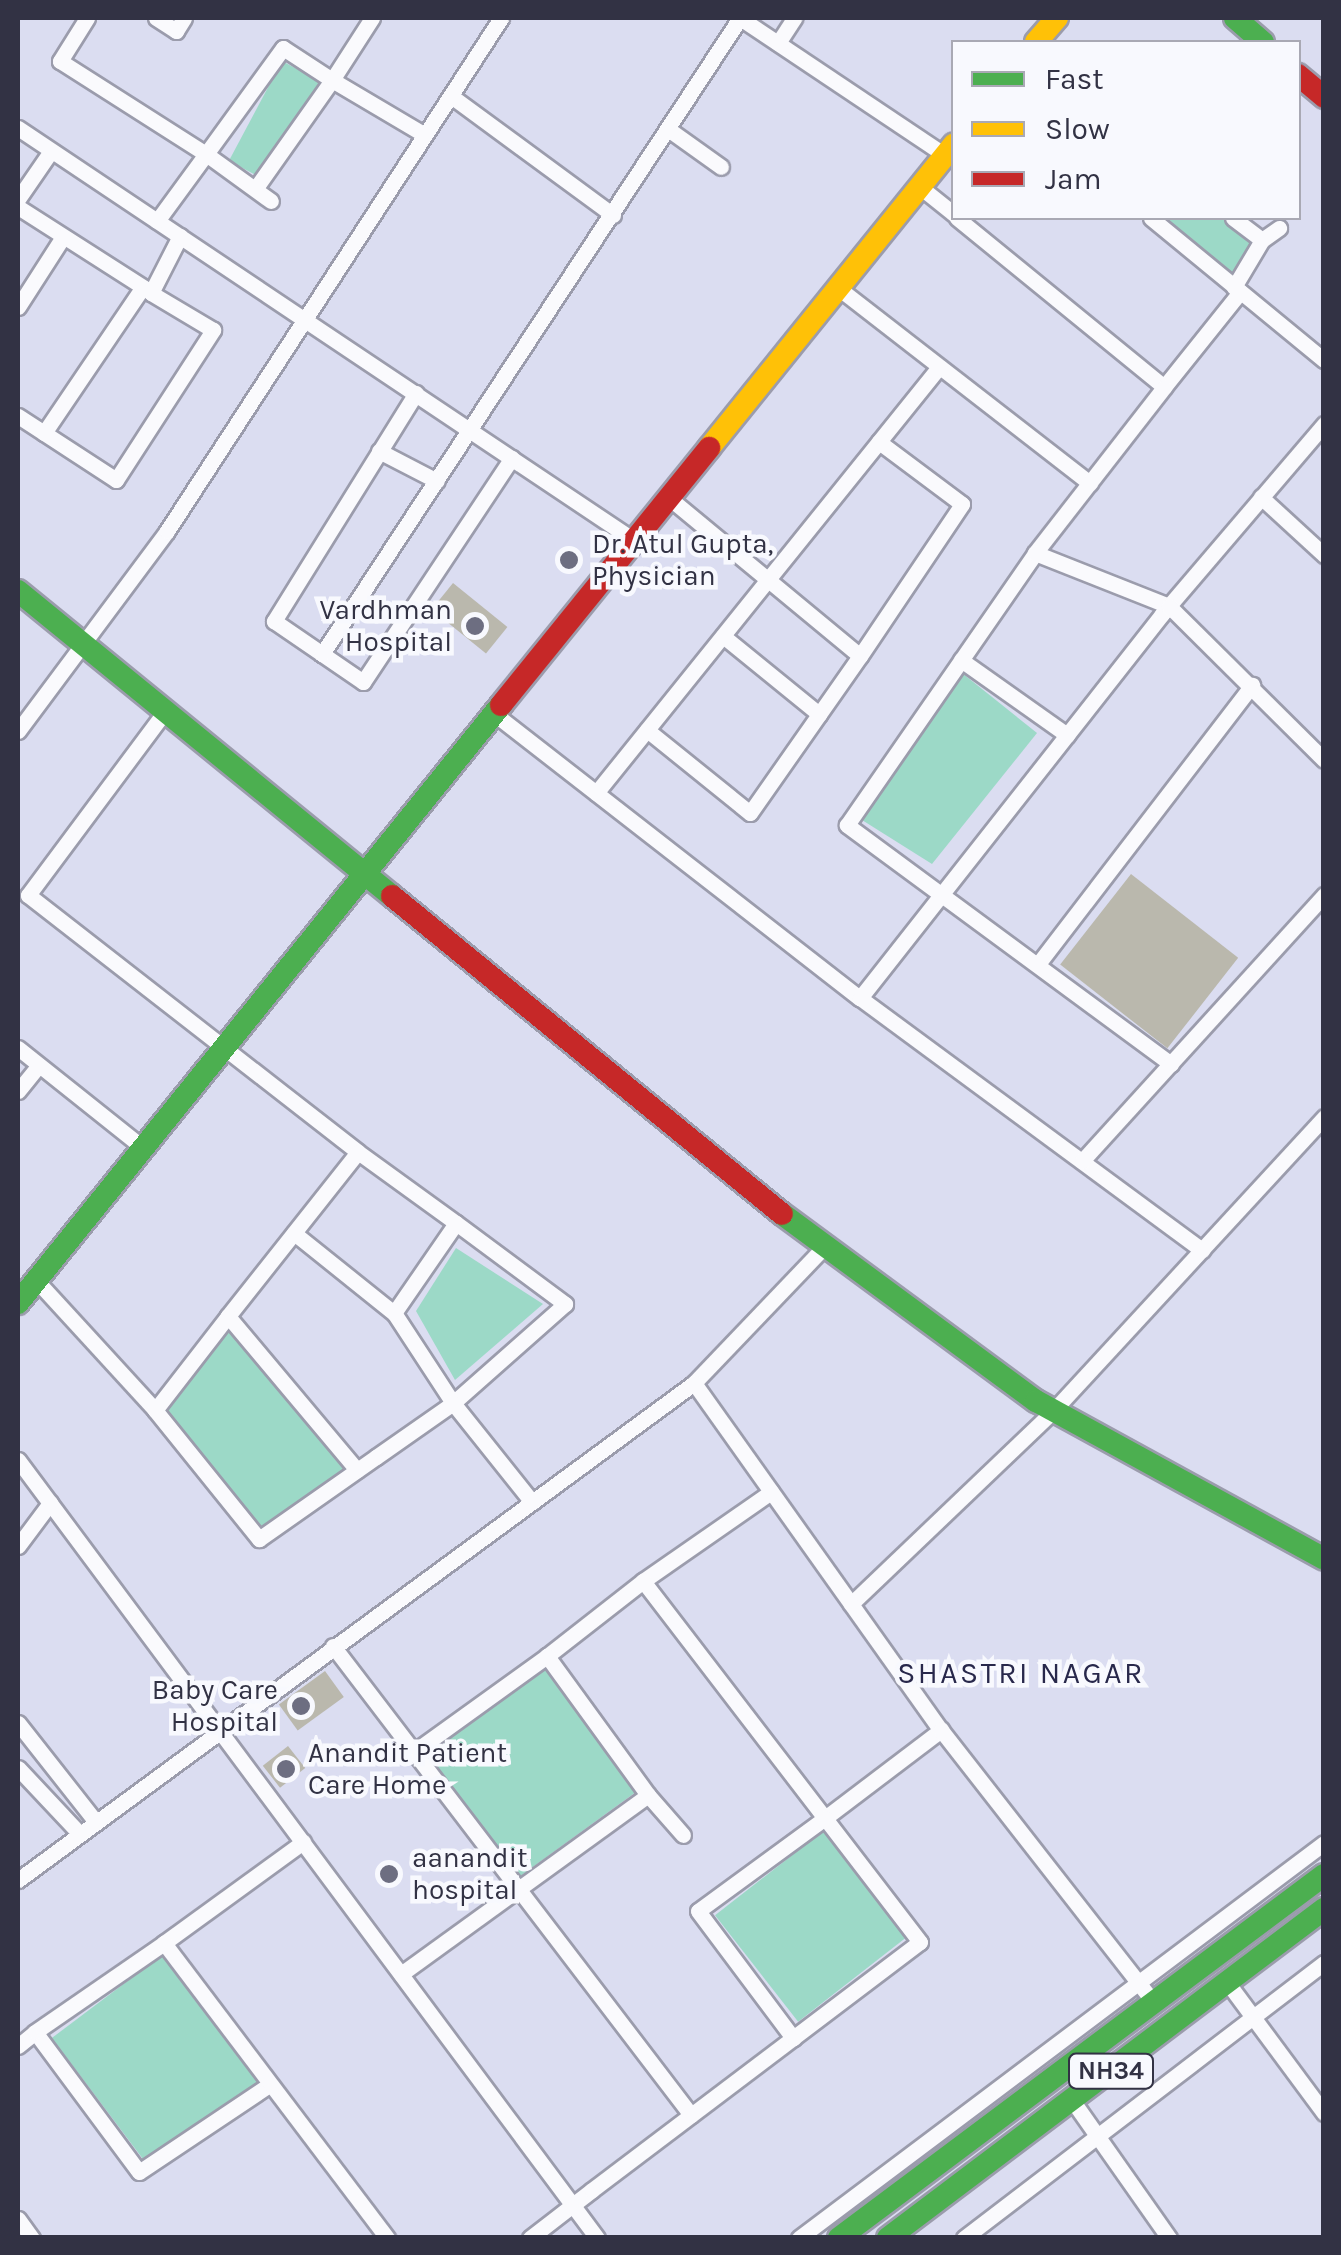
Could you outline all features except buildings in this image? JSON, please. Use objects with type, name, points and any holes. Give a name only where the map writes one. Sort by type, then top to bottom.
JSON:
[{"type":"main road","points":[[1038,40],[1056,18]]},
{"type":"main road","points":[[1301,77],[1324,97]]},
{"type":"main road","points":[[18,1303],[362,871],[949,150]]},
{"type":"main road","points":[[18,591],[362,871],[584,1060],[825,1246],[1053,1410],[1324,1559]]},
{"type":"main road","name":"NH34","points":[[839,2238],[1324,1875]]},
{"type":"main road","name":"NH34","points":[[896,2235],[1324,1909]]},
{"type":"main road","points":[[879,2208],[896,2235]]},
{"type":"street","points":[[87,18],[60,61],[206,154],[271,201]]},
{"type":"street","points":[[156,18],[176,30],[184,18]]},
{"type":"street","points":[[254,189],[372,18]]},
{"type":"street","points":[[18,730],[87,646],[501,18]]},
{"type":"street","points":[[322,654],[740,18],[949,150]]},
{"type":"street","points":[[778,43],[794,18]]},
{"type":"street","points":[[158,221],[283,48],[425,135]]},
{"type":"street","points":[[451,96],[613,214]]},
{"type":"street","points":[[18,128],[632,539]]},
{"type":"street","points":[[668,129],[721,167]]},
{"type":"street","points":[[18,199],[51,151]]},
{"type":"street","points":[[919,186],[951,213]]},
{"type":"street","points":[[18,207],[212,330],[116,480],[18,416]]},
{"type":"street","points":[[960,220],[1164,387]]},
{"type":"street","points":[[1152,220],[1324,360]]},
{"type":"street","points":[[1236,220],[1262,240]]},
{"type":"street","points":[[1171,1064],[943,892],[847,825],[1035,553],[1237,289],[1262,240],[1279,228]]},
{"type":"street","points":[[18,308],[64,236]]},
{"type":"street","points":[[44,433],[147,290],[180,236]]},
{"type":"street","points":[[837,287],[1090,483]]},
{"type":"street","points":[[596,793],[939,368]]},
{"type":"street","points":[[416,393],[274,621],[363,682],[512,458]]},
{"type":"street","points":[[860,998],[1169,606],[1324,424]]},
{"type":"street","points":[[648,730],[750,812],[962,504],[879,442]]},
{"type":"street","points":[[379,451],[437,481]]},
{"type":"street","points":[[668,497],[860,656]]},
{"type":"street","points":[[1261,497],[1324,555]]},
{"type":"street","points":[[1035,553],[1169,606],[1324,760]]},
{"type":"street","points":[[723,636],[819,714]]},
{"type":"street","points":[[961,660],[1067,735]]},
{"type":"street","points":[[1038,964],[1252,685]]},
{"type":"street","points":[[36,1280],[155,1410],[259,1539],[453,1403],[565,1304],[358,1152],[28,895],[166,710]]},
{"type":"street","points":[[492,712],[860,998],[1202,1250]]},
{"type":"street","points":[[1082,1161],[1324,895]]},
{"type":"street","points":[[18,1048],[142,1147]]},
{"type":"street","points":[[18,1092],[38,1065]]},
{"type":"street","points":[[851,1604],[1053,1410],[1324,1117]]},
{"type":"street","points":[[155,1410],[358,1152]]},
{"type":"street","points":[[394,1313],[456,1224]]},
{"type":"street","points":[[294,1232],[394,1313],[453,1403],[532,1502]]},
{"type":"street","points":[[18,1880],[218,1728],[694,1383],[825,1246]]},
{"type":"street","points":[[228,1316],[357,1470]]},
{"type":"street","points":[[694,1383],[941,1730],[1154,2003]]},
{"type":"street","points":[[18,1460],[597,2238]]},
{"type":"street","points":[[414,1752],[642,1581],[771,1492]]},
{"type":"street","points":[[18,1546],[50,1503]]},
{"type":"street","points":[[530,2238],[920,1942],[642,1581]]},
{"type":"street","points":[[333,1646],[691,2115]]},
{"type":"street","points":[[547,1656],[648,1796],[683,1835]]},
{"type":"street","points":[[18,1722],[94,1821]]},
{"type":"street","points":[[793,2038],[698,1911],[941,1730]]},
{"type":"street","points":[[18,1768],[79,1834]]},
{"type":"street","points":[[402,1974],[521,1892],[648,1796]]},
{"type":"street","points":[[18,2046],[303,1842]]},
{"type":"street","points":[[799,2238],[1324,1843]]},
{"type":"street","points":[[164,1943],[387,2238]]},
{"type":"street","points":[[964,2238],[1252,2014],[1324,1964]]},
{"type":"street","points":[[1226,1982],[1324,2113]]},
{"type":"street","points":[[35,2032],[139,2172],[269,2085]]},
{"type":"street","points":[[1072,2100],[1169,2238]]},
{"type":"street","points":[[18,2219],[32,2238]]},
{"type":"green space","points":[[282,61],[321,82],[268,181],[229,161]]},
{"type":"green space","points":[[1164,220],[1226,220],[1253,241],[1232,277]]},
{"type":"green space","points":[[962,673],[1037,733],[932,864],[862,820]]},
{"type":"green space","points":[[456,1248],[543,1304],[455,1380],[416,1311]]},
{"type":"green space","points":[[228,1330],[346,1469],[259,1528],[164,1408]]},
{"type":"green space","points":[[545,1669],[635,1793],[518,1878],[428,1754]]},
{"type":"green space","points":[[823,1831],[906,1937],[798,2022],[715,1915]]},
{"type":"green space","points":[[162,1955],[258,2082],[147,2165],[52,2038]]},
{"type":"traffic: fast","points":[[1235,18],[1261,40]]},
{"type":"traffic: fast","points":[[18,591],[392,896]]},
{"type":"traffic: fast","points":[[18,1303],[501,705]]},
{"type":"traffic: fast","points":[[782,1214],[1036,1401],[1324,1559]]},
{"type":"traffic: fast","points":[[839,2238],[1324,1875]]},
{"type":"traffic: fast","points":[[888,2238],[1324,1909]]},
{"type":"traffic: slow","points":[[1038,40],[1057,18]]},
{"type":"traffic: slow","points":[[709,448],[951,148]]},
{"type":"traffic: jam","points":[[1301,78],[1324,97]]},
{"type":"traffic: jam","points":[[501,705],[709,448]]},
{"type":"traffic: jam","points":[[392,896],[782,1214]]},
{"type":"place","name":"Dr. Atul Gupta, Physician","points":[[569,560]]},
{"type":"place","name":"Vardhman Hospital","points":[[475,626]]},
{"type":"place","name":"Baby Care Hospital","points":[[301,1706]]},
{"type":"place","name":"Anandit Patient Care Home","points":[[286,1769]]},
{"type":"place","name":"aanandit hospital","points":[[389,1874]]},
{"type":"district","name":"SHASTRI NAGAR","points":[[1021,1673]]}]
